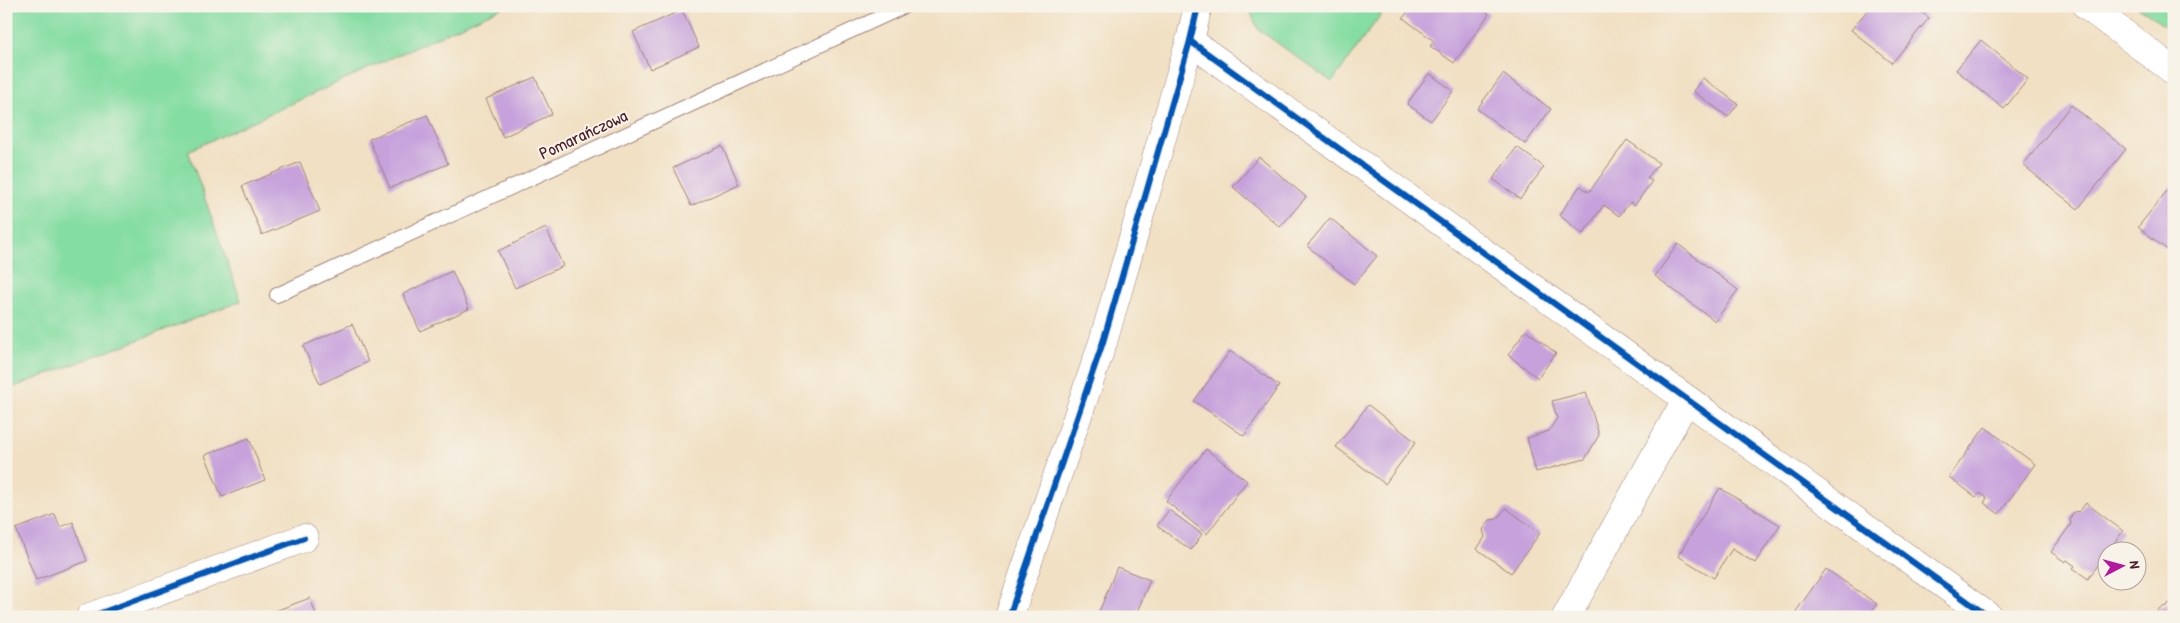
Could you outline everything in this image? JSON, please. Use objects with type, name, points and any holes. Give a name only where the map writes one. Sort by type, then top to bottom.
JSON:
[{"type":"street","points":[[1008,617],[1103,342],[1190,42],[1198,6]]},
{"type":"street","points":[[2086,6],[2174,71]]},
{"type":"street","points":[[1190,42],[1989,617]]},
{"type":"street","points":[[1566,617],[1686,400]]},
{"type":"street","points":[[90,617],[304,538]]},
{"type":"lane","name":"Pomarańczowa","points":[[277,295],[906,6]]},
{"type":"green space","points":[[6,6],[505,6],[188,151],[241,301],[6,390]]},
{"type":"green space","points":[[1248,6],[1387,6],[1332,82],[1258,29]]},
{"type":"green space","points":[[2137,6],[2174,6],[2174,33]]},
{"type":"building","points":[[767,6],[788,6],[771,14]]},
{"type":"building","points":[[1412,6],[1452,6],[1457,10],[1459,6],[1479,6],[1489,14],[1454,63],[1430,46],[1434,41],[1403,18]]},
{"type":"building","points":[[1871,6],[1914,6],[1929,18],[1892,63],[1851,30]]},
{"type":"building","points":[[682,10],[699,47],[650,69],[633,32]]},
{"type":"building","points":[[1981,40],[2028,79],[2004,109],[1956,70]]},
{"type":"building","points":[[1429,73],[1453,91],[1431,121],[1407,104]]},
{"type":"building","points":[[1503,74],[1551,109],[1525,144],[1477,109]]},
{"type":"building","points":[[535,77],[552,114],[503,137],[486,99]]},
{"type":"building","points":[[1703,78],[1738,104],[1728,117],[1693,91]]},
{"type":"building","points":[[2071,105],[2126,149],[2078,209],[2023,165]]},
{"type":"building","points":[[427,115],[448,164],[390,188],[369,139]]},
{"type":"building","points":[[1627,140],[1659,163],[1647,178],[1652,181],[1635,205],[1630,202],[1619,216],[1604,205],[1583,234],[1559,215],[1580,186],[1589,192]]},
{"type":"building","points":[[722,146],[739,184],[691,206],[673,168]]},
{"type":"building","points":[[1517,147],[1544,167],[1520,199],[1493,179]]},
{"type":"building","points":[[1259,157],[1306,197],[1280,227],[1233,187]]},
{"type":"building","points":[[300,162],[320,211],[262,235],[242,186]]},
{"type":"building","points":[[2174,182],[2174,255],[2138,227]]},
{"type":"building","points":[[1330,218],[1377,256],[1354,284],[1307,246]]},
{"type":"building","points":[[546,228],[563,266],[515,288],[498,251]]},
{"type":"building","points":[[1678,244],[1738,290],[1715,321],[1655,276]]},
{"type":"building","points":[[452,271],[469,309],[420,331],[403,294]]},
{"type":"building","points":[[352,324],[368,362],[320,384],[303,346]]},
{"type":"building","points":[[1526,330],[1556,353],[1538,378],[1508,355]]},
{"type":"building","points":[[1230,351],[1279,386],[1244,436],[1194,401]]},
{"type":"building","points":[[1586,392],[1599,435],[1585,459],[1536,472],[1527,438],[1549,431],[1557,418],[1552,401]]},
{"type":"building","points":[[1368,405],[1416,442],[1385,484],[1336,447]]},
{"type":"building","points":[[1985,427],[2035,464],[1999,514],[1984,503],[1987,498],[1980,493],[1976,497],[1949,477]]},
{"type":"building","points":[[249,438],[265,480],[222,497],[205,455]]},
{"type":"building","points":[[1206,449],[1247,481],[1207,534],[1166,501]]},
{"type":"building","points":[[1720,488],[1780,525],[1755,563],[1732,549],[1714,578],[1678,556]]},
{"type":"building","points":[[2086,503],[2123,531],[2116,540],[2098,540],[2098,565],[2088,579],[2073,568],[2075,566],[2067,560],[2065,562],[2051,552],[2071,524],[2070,518],[2074,512],[2080,511]]},
{"type":"building","points":[[1506,508],[1540,533],[1511,573],[1477,549],[1485,537],[1483,530],[1490,520],[1497,519]]},
{"type":"building","points":[[1169,510],[1202,534],[1191,550],[1157,526]]},
{"type":"building","points":[[55,514],[60,527],[73,522],[87,561],[36,580],[16,529]]},
{"type":"building","points":[[1117,567],[1150,580],[1135,617],[1097,617]]},
{"type":"building","points":[[1826,569],[1877,604],[1867,617],[1792,617]]},
{"type":"building","points":[[310,598],[317,617],[259,617]]},
{"type":"building","points":[[2170,603],[2174,606],[2174,617],[2156,617],[2156,613],[2160,608]]},
{"type":"cycle path","points":[[1009,617],[1103,342],[1190,41],[1198,6]]},
{"type":"cycle path","points":[[1190,41],[1989,617]]},
{"type":"cycle path","points":[[90,617],[304,538]]}]
